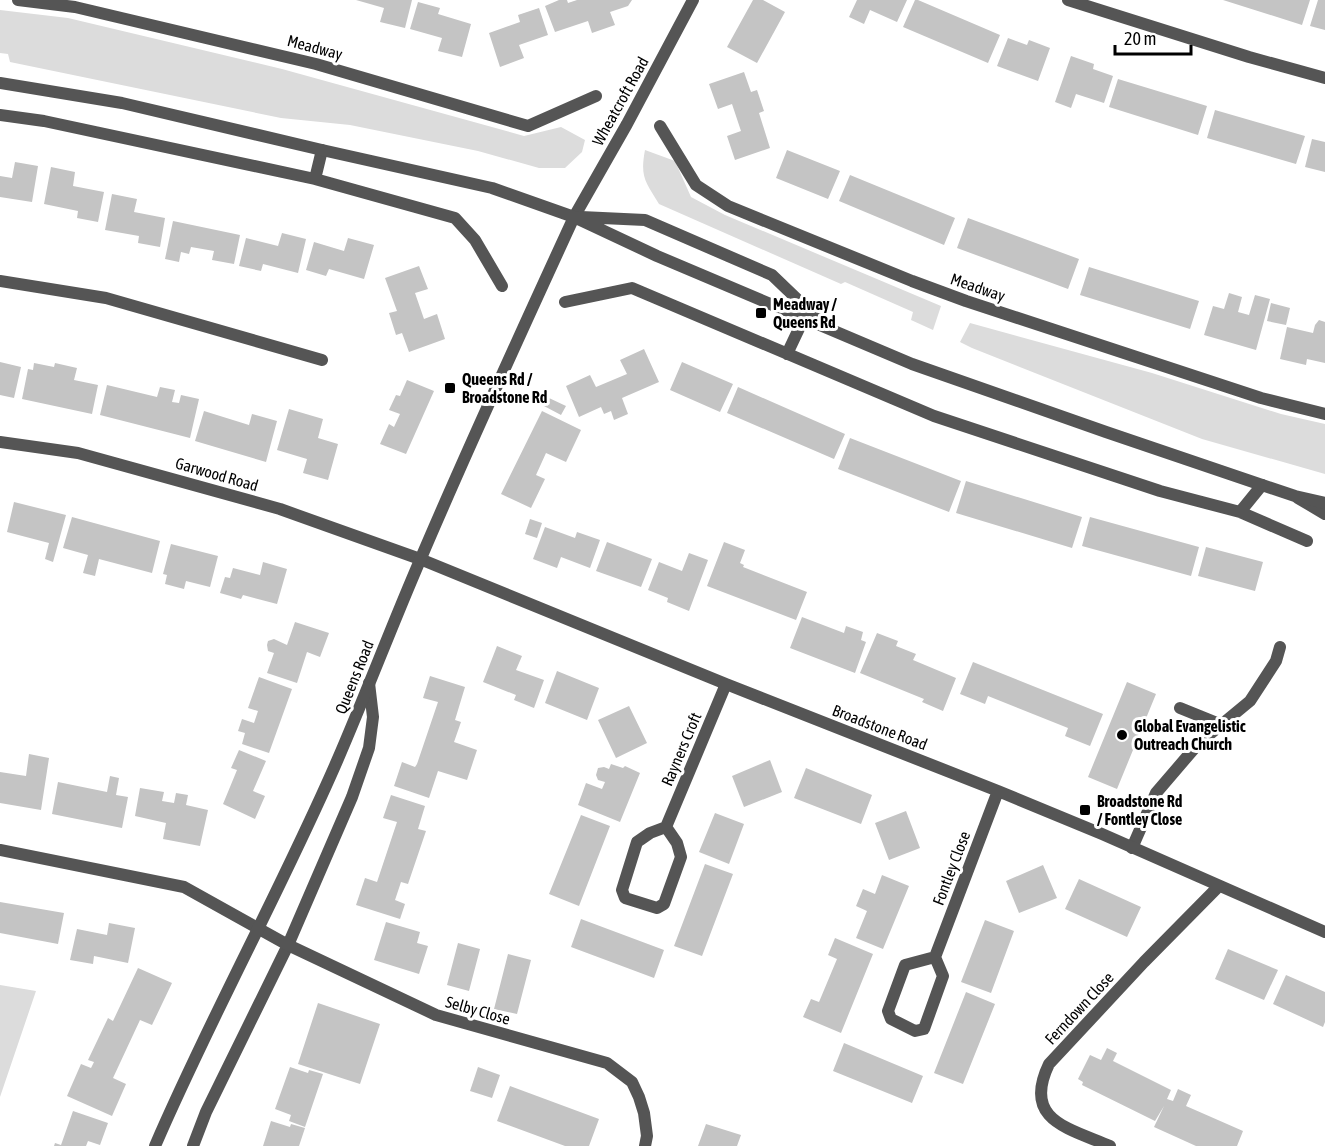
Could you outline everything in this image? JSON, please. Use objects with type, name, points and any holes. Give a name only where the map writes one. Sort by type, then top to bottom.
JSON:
[{"type":"street","name":"Meadway","points":[[18,0],[75,4],[316,63],[528,126],[596,96]]},
{"type":"street","name":"Wheatcroft Road","points":[[574,217],[693,0]]},
{"type":"street","points":[[1068,0],[1249,57],[1325,78]]},
{"type":"street","points":[[0,83],[122,103],[484,185],[574,217],[657,256],[912,364],[1262,485],[1325,503]]},
{"type":"street","points":[[0,115],[44,121],[315,179],[454,218],[475,240],[502,286]]},
{"type":"street","name":"Meadway","points":[[660,126],[696,184],[728,206],[966,301],[1261,398],[1325,414]]},
{"type":"street","points":[[315,179],[322,150]]},
{"type":"street","points":[[574,217],[645,220],[762,270],[772,275],[829,329]]},
{"type":"street","name":"Queens Road","points":[[155,1146],[336,763],[420,560],[574,217]]},
{"type":"street","points":[[0,280],[106,298],[322,360]]},
{"type":"street","points":[[565,302],[632,288],[934,416],[1161,491],[1240,512],[1307,541]]},
{"type":"street","points":[[787,354],[804,318]]},
{"type":"street","name":"Garwood Road","points":[[0,442],[78,453],[269,506],[420,560]]},
{"type":"street","points":[[1240,512],[1262,485]]},
{"type":"street","points":[[1295,496],[1325,514]]},
{"type":"street","name":"Broadstone Road","points":[[420,560],[998,791],[1325,932]]},
{"type":"street","points":[[1132,848],[1156,793],[1198,744],[1250,701],[1276,661],[1280,647]]},
{"type":"street","points":[[193,1146],[206,1112],[288,945],[352,797],[369,748],[373,717],[369,683]]},
{"type":"street","name":"Rayners Croft","points":[[666,827],[726,684]]},
{"type":"street","points":[[1180,708],[1222,725]]},
{"type":"street","name":"Fontley Close","points":[[935,957],[998,791]]},
{"type":"street","points":[[666,827],[677,843],[681,857],[664,903],[657,908],[625,897],[622,890],[637,842],[650,833],[666,827]]},
{"type":"street","points":[[0,850],[184,887],[259,928]]},
{"type":"street","name":"Ferndown Close","points":[[1110,1146],[1053,1120],[1042,1104],[1040,1092],[1042,1079],[1049,1064],[1219,886]]},
{"type":"street","name":"Selby Close","points":[[259,928],[288,945],[436,1015],[608,1063],[632,1082],[639,1097],[646,1125],[645,1146]]},
{"type":"street","points":[[935,957],[943,976],[924,1029],[915,1031],[891,1019],[888,1011],[905,965],[935,957]]},
{"type":"shaded area","points":[[0,10],[68,18],[282,69],[524,136],[561,127],[585,140],[582,152],[565,168],[539,168],[478,151],[350,125],[281,118],[10,62],[8,54],[0,53]]},
{"type":"shaded area","points":[[645,150],[675,161],[691,197],[725,215],[941,306],[933,330],[911,320],[913,312],[845,282],[841,284],[659,204],[645,178],[643,167]]},
{"type":"shaded area","points":[[970,323],[1152,373],[1281,414],[1325,424],[1325,474],[1202,439],[972,348],[960,342]]},
{"type":"shaded area","points":[[0,985],[36,991],[0,1097]]},
{"type":"building","points":[[356,0],[412,0],[405,28],[380,22],[384,8]]},
{"type":"building","points":[[559,0],[567,0],[568,3],[577,0],[632,0],[628,6],[610,12],[615,25],[592,33],[588,21],[555,32],[545,6]]},
{"type":"building","points":[[753,0],[763,0],[785,12],[757,63],[727,47]]},
{"type":"building","points":[[857,0],[907,0],[897,22],[870,10],[864,24],[849,17]]},
{"type":"building","points":[[915,0],[1000,35],[988,63],[903,27]]},
{"type":"building","points":[[1223,0],[1310,0],[1302,25]]},
{"type":"building","points":[[1318,0],[1325,0],[1325,30],[1310,26]]},
{"type":"building","points":[[418,2],[440,8],[438,14],[471,24],[462,57],[438,51],[442,38],[410,29]]},
{"type":"building","points":[[539,8],[548,35],[519,45],[524,58],[500,67],[489,33],[520,22],[518,15]]},
{"type":"building","points":[[1008,38],[1027,45],[1029,40],[1050,48],[1038,81],[997,66]]},
{"type":"building","points":[[1071,56],[1094,64],[1093,69],[1113,76],[1104,103],[1076,94],[1071,108],[1055,102]]},
{"type":"building","points":[[744,72],[751,92],[757,90],[764,111],[759,113],[770,148],[735,160],[727,136],[741,131],[732,104],[718,109],[709,84]]},
{"type":"building","points":[[1118,79],[1207,106],[1198,135],[1109,107]]},
{"type":"building","points":[[1215,110],[1305,136],[1296,164],[1207,138]]},
{"type":"building","points":[[1312,139],[1325,142],[1325,172],[1305,167]]},
{"type":"building","points":[[787,150],[840,171],[828,199],[776,178]]},
{"type":"building","points":[[15,162],[38,166],[32,202],[0,197],[0,176],[12,178]]},
{"type":"building","points":[[51,167],[75,172],[73,186],[104,192],[98,222],[77,218],[78,211],[44,204]]},
{"type":"building","points":[[850,175],[955,218],[944,245],[839,201]]},
{"type":"building","points":[[112,194],[137,199],[134,212],[165,218],[160,247],[138,243],[139,236],[105,230]]},
{"type":"building","points":[[968,218],[1079,259],[1068,289],[957,248]]},
{"type":"building","points":[[173,221],[240,235],[234,264],[212,260],[214,251],[191,247],[189,254],[181,252],[179,262],[165,259]]},
{"type":"building","points":[[282,233],[306,239],[298,273],[263,264],[261,271],[239,266],[246,238],[278,246]]},
{"type":"building","points":[[348,238],[374,245],[364,279],[329,269],[326,276],[306,270],[314,242],[344,251]]},
{"type":"building","points":[[419,266],[428,289],[415,293],[424,319],[437,314],[445,339],[409,352],[402,333],[396,335],[389,313],[397,311],[385,278]]},
{"type":"building","points":[[1089,267],[1199,301],[1190,329],[1080,295]]},
{"type":"building","points":[[1229,293],[1242,297],[1238,312],[1249,315],[1255,295],[1270,299],[1256,350],[1204,335],[1213,306],[1224,309]]},
{"type":"building","points":[[1271,303],[1290,308],[1286,325],[1267,321]]},
{"type":"building","points":[[1319,320],[1325,322],[1325,363],[1307,359],[1306,365],[1280,359],[1287,327],[1313,333]]},
{"type":"building","points":[[644,349],[659,382],[622,398],[628,414],[614,420],[611,411],[604,414],[601,407],[579,417],[566,386],[590,375],[596,387],[627,374],[620,360]]},
{"type":"building","points":[[0,362],[21,367],[14,398],[0,395]]},
{"type":"building","points":[[682,362],[733,384],[720,412],[670,390]]},
{"type":"building","points":[[34,363],[54,367],[55,363],[77,368],[74,380],[98,385],[92,414],[22,399],[28,369],[33,370]]},
{"type":"building","points":[[407,380],[434,391],[406,454],[380,444],[389,424],[394,427],[400,414],[389,410],[396,395],[400,396]]},
{"type":"building","points":[[107,385],[157,397],[160,387],[175,390],[172,402],[179,403],[181,395],[199,399],[190,438],[100,415]]},
{"type":"building","points":[[738,387],[845,434],[834,459],[727,413]]},
{"type":"building","points":[[549,398],[566,406],[561,415],[544,406]]},
{"type":"building","points":[[289,409],[323,419],[318,438],[338,444],[328,480],[303,473],[307,459],[277,450]]},
{"type":"building","points":[[204,411],[249,425],[252,414],[277,421],[266,462],[195,441]]},
{"type":"building","points":[[542,411],[581,430],[566,462],[546,453],[536,475],[545,479],[531,508],[501,494]]},
{"type":"building","points":[[850,438],[961,481],[949,512],[838,469]]},
{"type":"building","points":[[966,481],[1082,517],[1072,548],[956,513]]},
{"type":"building","points":[[14,502],[66,515],[53,562],[45,559],[49,543],[7,532]]},
{"type":"building","points":[[72,517],[160,541],[152,573],[99,559],[95,576],[83,573],[88,555],[63,548]]},
{"type":"building","points":[[1090,517],[1199,547],[1191,576],[1082,546]]},
{"type":"building","points":[[530,519],[542,523],[537,538],[525,534]]},
{"type":"building","points":[[545,527],[575,538],[577,532],[600,540],[590,568],[561,557],[557,568],[533,559]]},
{"type":"building","points":[[607,542],[652,559],[641,587],[596,571]]},
{"type":"building","points":[[724,542],[745,550],[740,563],[744,565],[743,567],[807,592],[796,620],[707,586]]},
{"type":"building","points":[[171,544],[218,556],[210,587],[186,581],[184,589],[165,584],[167,575],[163,574]]},
{"type":"building","points":[[1206,547],[1263,562],[1255,591],[1198,576]]},
{"type":"building","points":[[689,553],[708,560],[689,611],[667,602],[668,598],[648,590],[659,562],[682,571]]},
{"type":"building","points":[[263,562],[287,569],[277,604],[243,595],[241,599],[220,593],[225,577],[230,578],[233,568],[260,575]]},
{"type":"building","points":[[802,617],[844,633],[846,626],[863,632],[861,640],[866,642],[855,673],[790,648]]},
{"type":"building","points":[[295,622],[329,633],[320,657],[307,652],[297,683],[267,673],[274,653],[268,651],[268,641],[274,639],[287,645]]},
{"type":"building","points":[[877,633],[898,641],[896,646],[916,654],[913,660],[956,678],[943,711],[922,702],[924,699],[860,673]]},
{"type":"building","points":[[497,646],[522,656],[516,670],[544,680],[534,708],[514,700],[516,695],[483,682]]},
{"type":"building","points":[[973,662],[1103,714],[1090,746],[1065,736],[1068,728],[988,696],[985,704],[960,694]]},
{"type":"building","points":[[557,671],[599,688],[587,720],[545,703]]},
{"type":"building","points":[[430,676],[465,687],[455,720],[461,722],[454,742],[477,750],[467,780],[438,771],[429,798],[394,786],[402,762],[415,767],[417,764],[438,702],[423,698]]},
{"type":"building","points":[[259,677],[292,689],[269,753],[242,744],[245,733],[238,731],[242,719],[254,723],[258,711],[248,708]]},
{"type":"building","name":"Global Evangelistic Outreach Church","points":[[1127,682],[1156,694],[1117,789],[1088,777]]},
{"type":"building","points":[[629,706],[647,743],[616,758],[598,720]]},
{"type":"building","points":[[239,750],[266,761],[253,791],[265,796],[255,819],[223,804],[237,770],[231,768]]},
{"type":"building","points":[[29,754],[49,758],[41,810],[0,803],[0,772],[26,776]]},
{"type":"building","points":[[770,760],[782,792],[744,807],[732,776]]},
{"type":"building","points":[[611,764],[623,768],[625,766],[640,773],[620,822],[578,805],[586,783],[602,789],[605,782],[598,780],[596,775],[598,768],[609,769]]},
{"type":"building","points":[[806,768],[872,795],[861,824],[794,798]]},
{"type":"building","points":[[110,776],[119,778],[116,795],[128,797],[122,828],[52,814],[58,782],[107,792]]},
{"type":"building","points":[[140,788],[164,792],[162,801],[174,803],[176,793],[188,795],[186,805],[208,810],[200,846],[163,839],[166,823],[135,816]]},
{"type":"building","points":[[391,795],[425,806],[418,829],[426,831],[408,884],[401,882],[395,900],[405,904],[400,919],[356,905],[365,878],[377,882],[397,822],[383,818]]},
{"type":"building","points":[[906,811],[920,848],[889,860],[875,823]]},
{"type":"building","points":[[715,813],[744,824],[729,864],[699,852]]},
{"type":"building","points":[[581,815],[610,826],[579,906],[549,894]]},
{"type":"building","points":[[705,864],[733,874],[702,956],[674,946]]},
{"type":"building","points":[[1043,865],[1057,898],[1019,913],[1006,881]]},
{"type":"building","points":[[882,875],[909,886],[883,949],[856,938],[867,911],[856,906],[863,889],[875,894]]},
{"type":"building","points":[[1079,879],[1141,907],[1127,937],[1065,909]]},
{"type":"building","points":[[0,902],[64,913],[58,944],[0,933]]},
{"type":"building","points":[[581,919],[664,950],[654,978],[571,947]]},
{"type":"building","points":[[985,920],[1014,931],[991,993],[961,982]]},
{"type":"building","points":[[386,922],[420,932],[417,943],[428,946],[419,974],[374,960]]},
{"type":"building","points":[[109,923],[135,928],[128,963],[94,956],[93,964],[70,960],[77,929],[107,935]]},
{"type":"building","points":[[835,938],[873,954],[841,1033],[803,1017],[811,999],[819,1002],[837,959],[828,955]]},
{"type":"building","points":[[458,943],[480,949],[469,991],[447,985]]},
{"type":"building","points":[[1228,949],[1278,970],[1264,1000],[1215,979]]},
{"type":"building","points":[[508,954],[531,960],[517,1014],[494,1009]]},
{"type":"building","points":[[138,968],[172,983],[152,1025],[140,1020],[113,1078],[126,1084],[112,1116],[67,1096],[81,1064],[91,1068],[94,1062],[88,1060],[108,1018],[113,1021]]},
{"type":"building","points":[[1286,975],[1325,992],[1323,1027],[1273,1004]]},
{"type":"building","points":[[966,992],[995,1004],[963,1084],[934,1073]]},
{"type":"building","points":[[318,1003],[380,1024],[360,1084],[298,1064]]},
{"type":"building","points":[[844,1043],[923,1076],[912,1103],[833,1071]]},
{"type":"building","points":[[1107,1048],[1117,1053],[1113,1061],[1171,1090],[1167,1099],[1173,1101],[1178,1089],[1191,1095],[1186,1106],[1243,1131],[1237,1146],[1196,1146],[1154,1127],[1164,1106],[1155,1121],[1082,1085],[1083,1082],[1078,1079],[1090,1055],[1101,1060]]},
{"type":"building","points":[[290,1067],[308,1073],[309,1070],[323,1074],[305,1127],[289,1121],[291,1115],[275,1109]]},
{"type":"building","points":[[478,1067],[500,1075],[492,1098],[470,1091]]},
{"type":"building","points":[[510,1086],[599,1119],[589,1146],[565,1146],[497,1121]]},
{"type":"building","points":[[73,1111],[108,1123],[100,1145],[88,1141],[86,1146],[54,1146],[55,1143],[61,1145]]},
{"type":"building","points":[[271,1121],[290,1127],[291,1124],[305,1128],[299,1146],[263,1146]]},
{"type":"building","points":[[706,1124],[741,1135],[737,1146],[698,1146]]},
{"type":"place","name":"Meadway / Queens Rd","points":[[761,313]]},
{"type":"place","name":"Queens Rd / Broadstone Rd","points":[[450,388]]},
{"type":"place","name":"Global Evangelistic Outreach Church","points":[[1122,735]]},
{"type":"place","name":"Broadstone Rd / Fontley Close","points":[[1085,810]]}]
